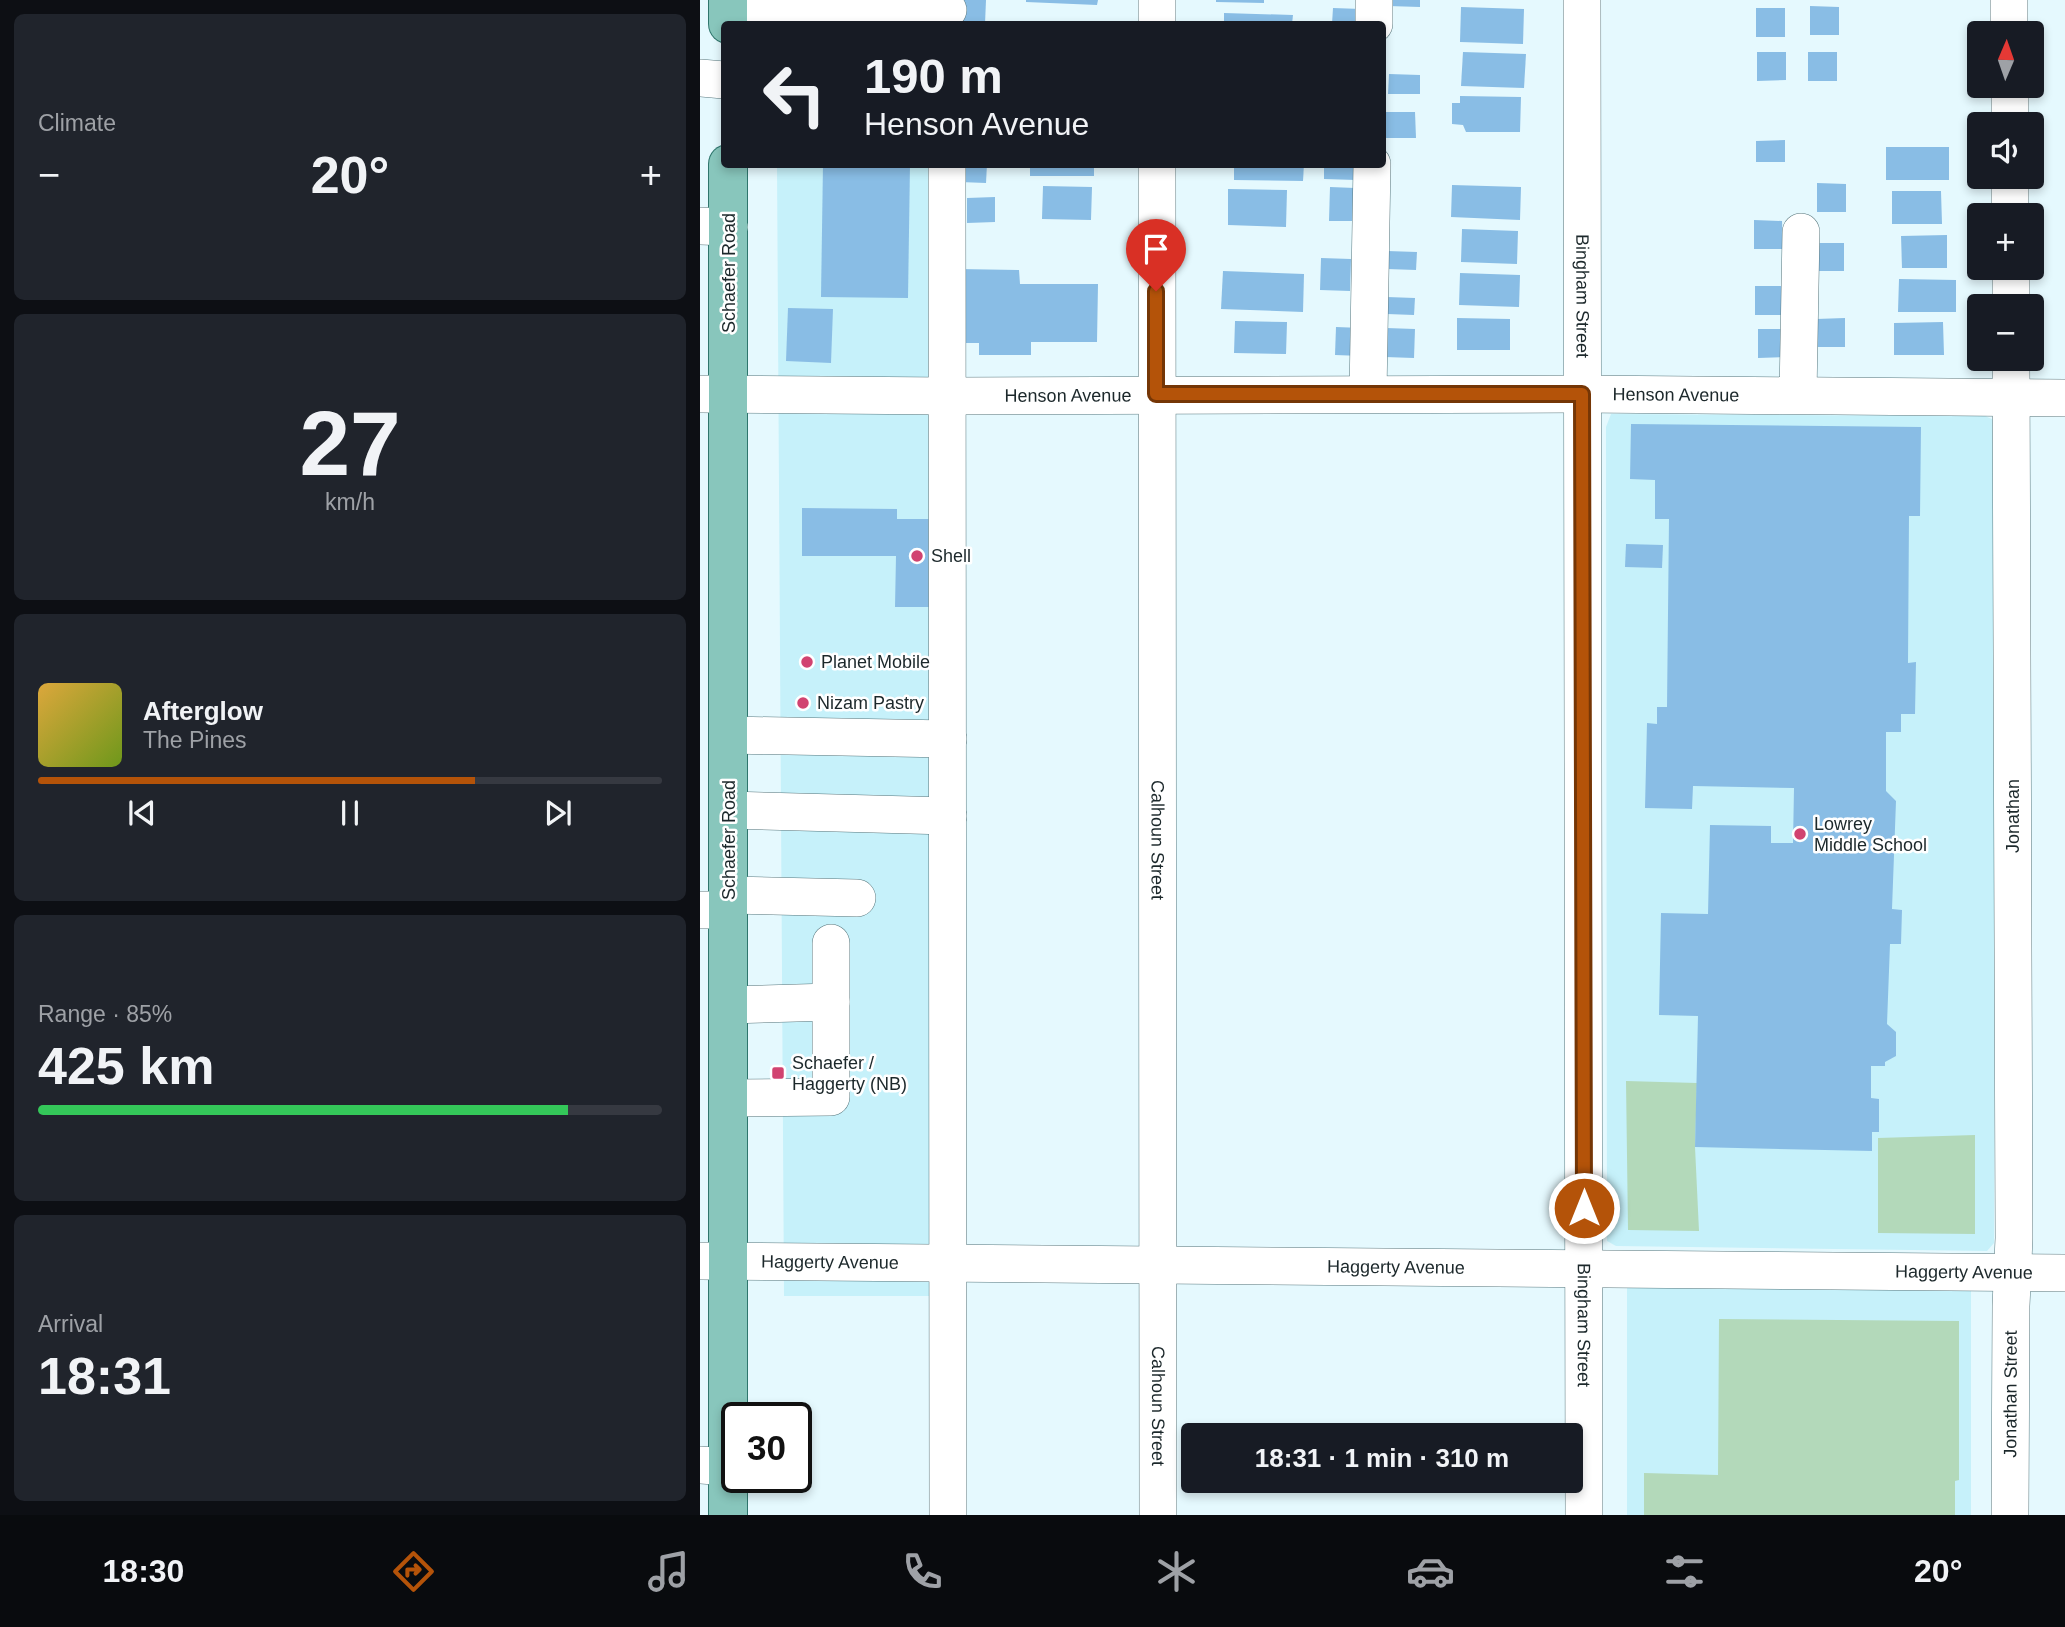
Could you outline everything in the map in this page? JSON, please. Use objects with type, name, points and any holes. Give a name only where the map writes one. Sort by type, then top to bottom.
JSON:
[{"type":"main road","name":"Schaefer Road","points":[[728,168],[714,226],[714,394],[729,735],[729,810],[719,905],[729,1005],[729,1098],[714,1261],[714,1466],[728,1515]]},
{"type":"street","points":[[1157,0],[1157,21]]},
{"type":"street","points":[[1374,0],[1374,21]]},
{"type":"street","name":"Bingham Street","points":[[1582,0],[1584,1515]]},
{"type":"street","points":[[2009,0],[2010,21]]},
{"type":"street","points":[[729,11],[948,11]]},
{"type":"street","points":[[700,78],[721,79]]},
{"type":"street","points":[[947,168],[948,1515]]},
{"type":"street","name":"Calhoun Street","points":[[1157,168],[1158,1515]]},
{"type":"street","points":[[1368,394],[1372,168]]},
{"type":"street","points":[[1798,395],[1801,232]]},
{"type":"street","name":"Jonathan","points":[[2011,371],[2014,1273]]},
{"type":"street","name":"Henson Avenue","points":[[714,394],[1582,394],[2065,398]]},
{"type":"street","points":[[729,735],[948,739]]},
{"type":"street","points":[[729,810],[948,816]]},
{"type":"street","points":[[719,905],[857,898]]},
{"type":"street","points":[[729,1098],[831,1097],[831,943]]},
{"type":"street","points":[[729,1005],[831,1002]]},
{"type":"street","name":"Haggerty Avenue","points":[[714,1261],[2065,1273]]},
{"type":"street","name":"Jonathan Street","points":[[2010,1515],[2011,1306],[2014,1273]]},
{"type":"shaded area","points":[[777,168],[961,168],[963,1296],[784,1296]]},
{"type":"shaded area","name":"Lowrey Middle School","points":[[1611,414],[1985,416],[1994,420],[1994,1243],[1987,1251],[1616,1246],[1607,1241],[1606,427]]},
{"type":"shaded area","points":[[1627,1287],[1971,1290],[1971,1515],[1627,1515]]},
{"type":"green space","points":[[1626,1081],[1697,1083],[1695,1147],[1699,1231],[1628,1230]]},
{"type":"green space","points":[[1975,1135],[1975,1234],[1878,1233],[1878,1138]]},
{"type":"green space","points":[[1719,1319],[1959,1321],[1959,1480],[1955,1481],[1955,1515],[1644,1515],[1644,1473],[1718,1475]]},
{"type":"building","points":[[960,0],[986,0],[985,21],[959,21]]},
{"type":"building","points":[[1026,0],[1098,0],[1097,5]]},
{"type":"building","points":[[1264,0],[1264,3],[1216,2]]},
{"type":"building","points":[[1389,0],[1420,0],[1420,7],[1388,6]]},
{"type":"building","points":[[1810,6],[1839,7],[1839,35],[1810,35]]},
{"type":"building","points":[[1461,7],[1524,9],[1523,44],[1460,42]]},
{"type":"building","points":[[1333,8],[1361,9],[1360,21],[1332,21]]},
{"type":"building","points":[[1756,8],[1785,8],[1785,37],[1756,37]]},
{"type":"building","points":[[1224,13],[1293,15],[1292,21],[1224,21]]},
{"type":"building","points":[[1463,52],[1526,54],[1524,88],[1461,86]]},
{"type":"building","points":[[1757,52],[1786,52],[1786,80],[1757,81]]},
{"type":"building","points":[[1808,52],[1837,52],[1837,81],[1808,81]]},
{"type":"building","points":[[1389,74],[1420,75],[1420,94],[1388,94]]},
{"type":"building","points":[[1460,96],[1521,97],[1520,132],[1466,132],[1463,125],[1452,124],[1452,103],[1460,103]]},
{"type":"building","points":[[1386,112],[1415,112],[1416,138],[1386,138]]},
{"type":"building","points":[[1785,140],[1785,162],[1756,162],[1756,141]]},
{"type":"building","points":[[1886,147],[1949,147],[1949,180],[1886,180]]},
{"type":"building","points":[[823,168],[910,168],[908,298],[821,297]]},
{"type":"building","points":[[961,168],[987,168],[986,183],[960,182]]},
{"type":"building","points":[[1030,168],[1094,168],[1094,176],[1030,176]]},
{"type":"building","points":[[1234,168],[1304,168],[1303,181],[1234,180]]},
{"type":"building","points":[[1324,168],[1357,168],[1356,180],[1324,179]]},
{"type":"building","points":[[1817,183],[1846,184],[1846,212],[1817,212]]},
{"type":"building","points":[[1452,185],[1521,187],[1520,220],[1451,217]]},
{"type":"building","points":[[1043,186],[1092,187],[1091,220],[1042,219]]},
{"type":"building","points":[[1330,187],[1355,188],[1355,221],[1329,221]]},
{"type":"building","points":[[1228,189],[1287,190],[1286,227],[1228,225]]},
{"type":"building","points":[[1892,191],[1941,191],[1942,224],[1892,224]]},
{"type":"building","points":[[995,197],[995,222],[967,223],[967,198]]},
{"type":"building","points":[[1754,220],[1782,221],[1783,249],[1754,249]]},
{"type":"building","points":[[1462,229],[1518,231],[1517,264],[1461,262]]},
{"type":"building","points":[[1947,235],[1947,268],[1902,268],[1901,236]]},
{"type":"building","points":[[1815,243],[1844,243],[1844,271],[1815,271]]},
{"type":"building","points":[[1387,251],[1417,252],[1416,270],[1387,269]]},
{"type":"building","points":[[1321,258],[1351,259],[1350,291],[1320,290]]},
{"type":"building","points":[[958,269],[1019,270],[1020,284],[1098,284],[1097,342],[1031,342],[1031,355],[979,355],[979,343],[958,343]]},
{"type":"building","points":[[1223,271],[1304,274],[1303,312],[1221,309]]},
{"type":"building","points":[[1460,273],[1520,275],[1519,307],[1459,305]]},
{"type":"building","points":[[1899,279],[1956,280],[1956,312],[1898,312]]},
{"type":"building","points":[[1755,286],[1783,286],[1783,315],[1755,315]]},
{"type":"building","points":[[1387,297],[1415,298],[1414,315],[1387,314]]},
{"type":"building","points":[[788,308],[833,309],[831,363],[786,361]]},
{"type":"building","points":[[1457,318],[1510,319],[1510,350],[1457,350]]},
{"type":"building","points":[[1845,318],[1845,347],[1816,347],[1816,319]]},
{"type":"building","points":[[1235,321],[1287,322],[1286,354],[1234,353]]},
{"type":"building","points":[[1943,322],[1944,355],[1894,355],[1894,323]]},
{"type":"building","points":[[1336,327],[1362,328],[1362,356],[1335,355]]},
{"type":"building","points":[[1386,328],[1415,329],[1414,358],[1385,357]]},
{"type":"building","points":[[1758,329],[1786,329],[1786,357],[1758,358]]},
{"type":"building","points":[[1631,424],[1921,427],[1920,516],[1909,516],[1908,663],[1916,662],[1915,714],[1901,714],[1901,732],[1886,732],[1886,791],[1896,801],[1892,909],[1902,910],[1901,944],[1890,944],[1887,1024],[1896,1032],[1896,1056],[1885,1062],[1885,1066],[1871,1066],[1871,1098],[1879,1099],[1879,1132],[1872,1132],[1872,1151],[1695,1147],[1698,1016],[1659,1015],[1661,913],[1708,914],[1710,825],[1771,826],[1771,843],[1793,843],[1794,788],[1693,786],[1692,809],[1645,808],[1647,723],[1657,724],[1657,707],[1667,707],[1669,519],[1655,519],[1655,480],[1630,479]]},
{"type":"building","points":[[802,508],[897,509],[897,519],[939,519],[938,607],[895,607],[896,556],[802,556]]},
{"type":"building","points":[[1626,544],[1663,545],[1662,568],[1625,567]]},
{"type":"place","name":"Shell","points":[[917,556]]},
{"type":"place","name":"Planet Mobile","points":[[807,662]]},
{"type":"place","name":"Nizam Pastry","points":[[803,703]]},
{"type":"place","name":"Lowrey Middle School","points":[[1800,834]]},
{"type":"place","name":"Schaefer / Haggerty (NB)","points":[[778,1073]]},
{"type":"route","points":[[1156,291],[1156,394],[1582,394],[1584,1208]]}]
